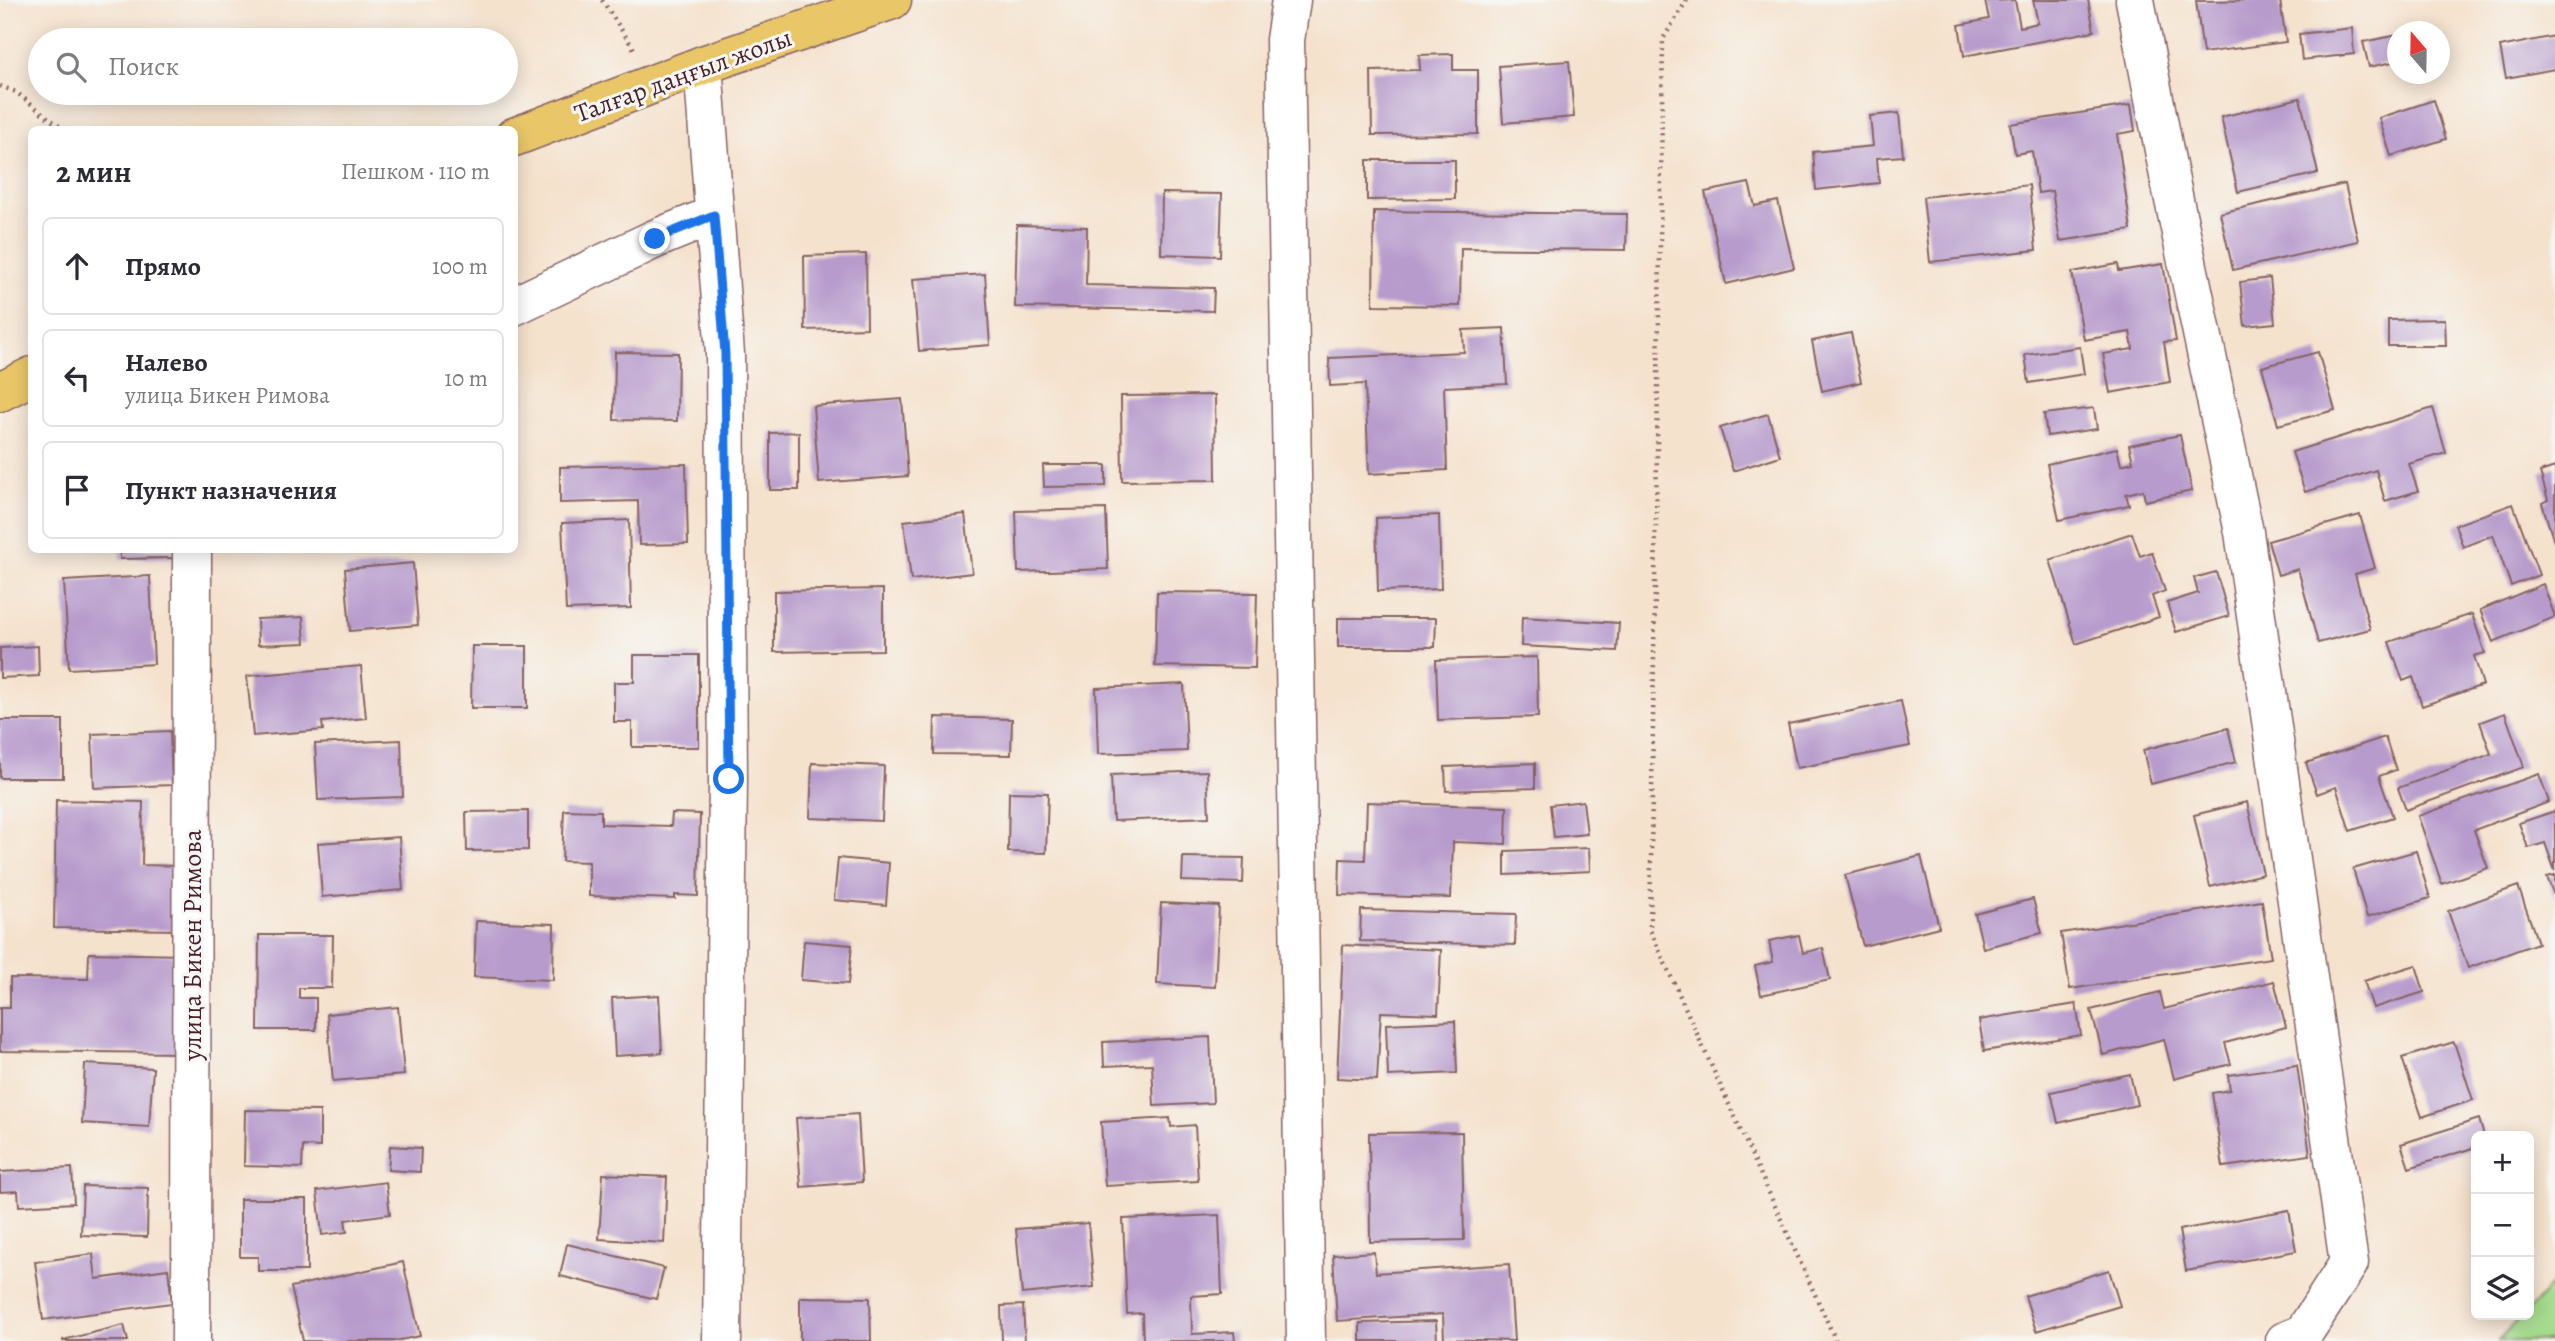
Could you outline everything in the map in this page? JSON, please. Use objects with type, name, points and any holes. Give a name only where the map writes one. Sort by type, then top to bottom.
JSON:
[{"type":"main road","name":"Талғар даңғыл жолы","points":[[518,135],[702,65],[892,0]]},
{"type":"main road","points":[[0,392],[28,378]]},
{"type":"street","points":[[1291,0],[1285,40],[1306,1341]]},
{"type":"street","points":[[2135,0],[2244,532],[2349,1263],[2303,1334],[2286,1341]]},
{"type":"street","points":[[702,65],[725,354],[729,779],[722,1341]]},
{"type":"street","points":[[518,304],[655,239],[714,215]]},
{"type":"street","name":"улица Бикен Римова","points":[[191,1341],[192,553]]},
{"type":"path","points":[[602,0],[656,83]]},
{"type":"path","points":[[1687,0],[1663,39],[1650,930],[1836,1341]]},
{"type":"path","points":[[0,86],[16,92],[28,102]]},
{"type":"path","points":[[32,105],[59,126]]},
{"type":"green space","points":[[2555,1282],[2555,1341],[2498,1341],[2518,1320],[2534,1320],[2534,1304]]},
{"type":"building","points":[[2015,0],[2020,27],[2038,23],[2033,0],[2088,0],[2094,31],[1964,56],[1959,25],[1989,19],[1985,1]]},
{"type":"building","points":[[2280,0],[2286,42],[2203,53],[2196,1]]},
{"type":"building","points":[[2352,28],[2354,54],[2302,60],[2299,34]]},
{"type":"building","points":[[2555,36],[2555,69],[2506,78],[2500,47]]},
{"type":"building","points":[[2387,37],[2387,63],[2369,67],[2363,42]]},
{"type":"building","points":[[1453,54],[1453,70],[1478,70],[1478,134],[1372,135],[1371,71],[1420,70],[1419,55]]},
{"type":"building","points":[[1569,61],[1574,117],[1503,123],[1499,66]]},
{"type":"building","points":[[2300,98],[2318,173],[2238,192],[2221,117]]},
{"type":"building","points":[[2434,100],[2446,139],[2391,156],[2379,118]]},
{"type":"building","points":[[2131,105],[2135,131],[2117,134],[2131,230],[2060,241],[2052,191],[2038,193],[2032,151],[2015,154],[2010,124]]},
{"type":"building","points":[[1899,113],[1903,156],[1877,158],[1879,183],[1816,190],[1813,152],[1873,146],[1870,116]]},
{"type":"building","points":[[1367,160],[1455,160],[1455,199],[1367,200]]},
{"type":"building","points":[[1749,183],[1755,206],[1778,201],[1794,268],[1726,284],[1705,192]]},
{"type":"building","points":[[2345,184],[2358,241],[2233,270],[2220,213]]},
{"type":"building","points":[[2029,185],[2036,250],[1930,262],[1923,197]]},
{"type":"building","points":[[1162,193],[1222,194],[1220,256],[1161,254]]},
{"type":"building","points":[[1374,211],[1627,214],[1626,250],[1461,248],[1460,306],[1373,305]]},
{"type":"building","points":[[1017,225],[1087,227],[1086,285],[1214,288],[1213,311],[1015,307]]},
{"type":"building","points":[[866,254],[867,328],[805,330],[804,256]]},
{"type":"building","points":[[2118,264],[2119,271],[2163,264],[2176,341],[2164,342],[2170,382],[2110,393],[2103,354],[2133,349],[2130,332],[2084,340],[2072,272]]},
{"type":"building","points":[[985,274],[990,345],[919,351],[913,279]]},
{"type":"building","points":[[2270,278],[2275,323],[2245,326],[2240,282]]},
{"type":"building","points":[[2445,319],[2446,346],[2388,346],[2388,320]]},
{"type":"building","points":[[1504,328],[1507,384],[1444,387],[1447,470],[1369,474],[1365,384],[1330,386],[1329,358],[1464,352],[1463,330]]},
{"type":"building","points":[[1851,333],[1861,382],[1822,391],[1812,341]]},
{"type":"building","points":[[2080,347],[2084,374],[2029,383],[2025,355]]},
{"type":"building","points":[[615,352],[678,353],[677,421],[614,420]]},
{"type":"building","points":[[2318,352],[2335,410],[2278,425],[2262,367]]},
{"type":"building","points":[[1215,395],[1216,480],[1122,481],[1121,396]]},
{"type":"building","points":[[902,399],[908,476],[819,483],[813,406]]},
{"type":"building","points":[[2094,408],[2097,429],[2047,436],[2044,414]]},
{"type":"building","points":[[2433,408],[2446,453],[2409,464],[2418,491],[2385,501],[2376,470],[2305,492],[2292,452]]},
{"type":"building","points":[[1768,414],[1780,456],[1733,471],[1720,428]]},
{"type":"building","points":[[799,432],[799,490],[770,490],[770,433]]},
{"type":"building","points":[[2180,435],[2192,491],[2145,501],[2143,490],[2126,494],[2129,505],[2059,520],[2047,464],[2117,448],[2121,465],[2133,462],[2129,445]]},
{"type":"building","points":[[686,464],[688,544],[639,545],[638,501],[560,503],[560,467]]},
{"type":"building","points":[[1043,465],[1106,465],[1106,486],[1044,487]]},
{"type":"building","points":[[2555,467],[2554,542],[2542,503],[2548,500],[2540,472]]},
{"type":"building","points":[[2513,504],[2539,575],[2511,586],[2493,535],[2463,547],[2455,525]]},
{"type":"building","points":[[1106,509],[1108,569],[1018,572],[1016,511]]},
{"type":"building","points":[[965,514],[972,573],[911,580],[904,521]]},
{"type":"building","points":[[1439,515],[1441,589],[1378,591],[1376,518]]},
{"type":"building","points":[[2360,515],[2375,568],[2355,574],[2370,629],[2318,643],[2298,569],[2278,575],[2268,541]]},
{"type":"building","points":[[629,520],[631,608],[566,610],[562,523]]},
{"type":"building","points":[[2132,533],[2140,556],[2152,552],[2165,591],[2152,596],[2159,617],[2076,644],[2050,560]]},
{"type":"building","points":[[120,553],[173,553],[173,558],[120,559]]},
{"type":"building","points":[[413,563],[418,625],[350,631],[345,569]]},
{"type":"building","points":[[2216,572],[2229,616],[2176,632],[2167,603],[2198,593],[2194,578]]},
{"type":"building","points":[[150,576],[154,664],[69,669],[64,581]]},
{"type":"building","points":[[2543,584],[2555,617],[2493,642],[2480,610]]},
{"type":"building","points":[[883,589],[883,650],[774,652],[774,591]]},
{"type":"building","points":[[1157,592],[1257,593],[1255,668],[1155,666]]},
{"type":"building","points":[[2472,614],[2485,653],[2474,656],[2483,685],[2422,706],[2413,677],[2403,681],[2389,642]]},
{"type":"building","points":[[303,617],[305,643],[258,645],[257,619]]},
{"type":"building","points":[[1522,617],[1619,623],[1617,651],[1521,646]]},
{"type":"building","points":[[1338,618],[1436,618],[1435,647],[1338,647]]},
{"type":"building","points":[[38,646],[39,676],[0,678],[0,648]]},
{"type":"building","points":[[472,646],[527,646],[527,708],[471,708]]},
{"type":"building","points":[[634,655],[699,655],[699,747],[632,747],[632,722],[614,722],[614,682],[634,682]]},
{"type":"building","points":[[1537,657],[1538,717],[1438,720],[1436,660]]},
{"type":"building","points":[[361,666],[366,718],[322,722],[323,730],[253,736],[247,676]]},
{"type":"building","points":[[1184,684],[1187,751],[1098,754],[1096,688]]},
{"type":"building","points":[[1901,701],[1910,746],[1797,768],[1788,724]]},
{"type":"building","points":[[2505,713],[2524,767],[2406,810],[2398,788],[2491,754],[2480,722]]},
{"type":"building","points":[[935,717],[1012,719],[1011,755],[934,754]]},
{"type":"building","points":[[0,720],[63,720],[63,778],[0,778]]},
{"type":"building","points":[[2228,728],[2236,762],[2151,784],[2143,750]]},
{"type":"building","points":[[170,731],[172,785],[94,788],[92,734]]},
{"type":"building","points":[[2385,737],[2396,770],[2379,776],[2393,817],[2350,831],[2336,787],[2317,794],[2306,763]]},
{"type":"building","points":[[401,740],[403,797],[318,800],[315,744]]},
{"type":"building","points":[[812,763],[884,766],[882,821],[810,818]]},
{"type":"building","points":[[1535,763],[1535,788],[1446,791],[1445,767]]},
{"type":"building","points":[[1207,771],[1209,817],[1113,821],[1111,775]]},
{"type":"building","points":[[2539,774],[2549,802],[2474,830],[2488,868],[2442,884],[2418,816]]},
{"type":"building","points":[[1009,792],[1048,793],[1046,853],[1008,852]]},
{"type":"building","points":[[56,800],[143,802],[142,865],[178,866],[177,930],[54,928]]},
{"type":"building","points":[[1583,801],[1587,834],[1554,837],[1550,805]]},
{"type":"building","points":[[1367,802],[1507,807],[1506,844],[1453,842],[1451,898],[1339,895],[1340,859],[1365,860]]},
{"type":"building","points":[[2247,802],[2263,874],[2210,887],[2194,815]]},
{"type":"building","points":[[564,810],[601,811],[601,824],[671,826],[672,813],[700,814],[698,896],[675,895],[675,899],[589,896],[589,862],[562,861]]},
{"type":"building","points":[[528,811],[528,850],[467,851],[466,812]]},
{"type":"building","points":[[2555,811],[2555,871],[2545,843],[2528,848],[2519,823]]},
{"type":"building","points":[[399,837],[403,890],[322,897],[318,843]]},
{"type":"building","points":[[1589,848],[1590,871],[1505,875],[1505,851]]},
{"type":"building","points":[[2416,851],[2430,898],[2367,917],[2353,869]]},
{"type":"building","points":[[1921,856],[1939,927],[1863,946],[1845,875]]},
{"type":"building","points":[[1183,857],[1244,858],[1243,883],[1182,881]]},
{"type":"building","points":[[838,858],[889,863],[886,905],[834,900]]},
{"type":"building","points":[[2555,875],[2555,898],[2547,877]]},
{"type":"building","points":[[2518,886],[2538,943],[2468,968],[2448,911]]},
{"type":"building","points":[[2033,899],[2042,933],[1983,948],[1975,914]]},
{"type":"building","points":[[2262,901],[2271,958],[2070,989],[2061,933]]},
{"type":"building","points":[[1161,903],[1219,906],[1215,987],[1157,984]]},
{"type":"building","points":[[1361,910],[1516,914],[1515,945],[1360,941]]},
{"type":"building","points":[[476,921],[554,924],[553,980],[474,977]]},
{"type":"building","points":[[259,935],[333,935],[332,988],[299,988],[299,998],[316,998],[316,1030],[258,1030]]},
{"type":"building","points":[[1799,935],[1803,953],[1823,948],[1830,980],[1761,995],[1755,966],[1773,962],[1769,941]]},
{"type":"building","points":[[804,941],[852,945],[848,984],[801,980]]},
{"type":"building","points":[[1343,945],[1441,950],[1438,1014],[1381,1012],[1377,1080],[1337,1078]]},
{"type":"building","points":[[89,953],[184,955],[182,1053],[0,1051],[0,1008],[10,1008],[10,978],[88,979]]},
{"type":"building","points":[[2416,965],[2424,992],[2373,1008],[2364,981]]},
{"type":"building","points":[[2274,981],[2286,1027],[2225,1043],[2231,1064],[2174,1079],[2164,1039],[2103,1055],[2091,1010],[2160,992],[2164,1009]]},
{"type":"building","points":[[659,995],[662,1053],[615,1056],[612,998]]},
{"type":"building","points":[[2076,1004],[2081,1035],[1984,1051],[1979,1020]]},
{"type":"building","points":[[398,1007],[404,1075],[333,1081],[327,1014]]},
{"type":"building","points":[[1455,1021],[1457,1073],[1388,1076],[1386,1024]]},
{"type":"building","points":[[1210,1037],[1213,1103],[1154,1106],[1152,1064],[1104,1066],[1103,1042]]},
{"type":"building","points":[[2454,1042],[2473,1100],[2422,1117],[2402,1058]]},
{"type":"building","points":[[85,1064],[153,1068],[149,1127],[82,1123]]},
{"type":"building","points":[[2297,1065],[2310,1155],[2223,1167],[2212,1093],[2230,1090],[2228,1075]]},
{"type":"building","points":[[2130,1074],[2137,1105],[2058,1123],[2051,1092]]},
{"type":"building","points":[[245,1110],[320,1111],[320,1147],[303,1146],[302,1168],[244,1166]]},
{"type":"building","points":[[858,1114],[862,1182],[801,1187],[796,1118]]},
{"type":"building","points":[[1170,1118],[1171,1127],[1195,1125],[1198,1181],[1105,1186],[1101,1122]]},
{"type":"building","points":[[2479,1119],[2483,1131],[2471,1131],[2471,1149],[2409,1168],[2401,1144]]},
{"type":"building","points":[[1462,1132],[1464,1240],[1370,1242],[1369,1133]]},
{"type":"building","points":[[390,1146],[421,1148],[420,1172],[388,1170]]},
{"type":"building","points":[[72,1168],[74,1203],[19,1206],[18,1191],[0,1192],[0,1172]]},
{"type":"building","points":[[603,1174],[667,1177],[664,1243],[599,1239]]},
{"type":"building","points":[[386,1182],[390,1214],[345,1220],[347,1232],[322,1235],[317,1191]]},
{"type":"building","points":[[83,1186],[148,1188],[147,1237],[81,1235]]},
{"type":"building","points":[[240,1199],[307,1199],[307,1271],[258,1271],[258,1257],[240,1257]]},
{"type":"building","points":[[2289,1210],[2296,1251],[2186,1271],[2179,1230]]},
{"type":"building","points":[[1219,1215],[1222,1294],[1191,1296],[1192,1334],[1234,1332],[1235,1341],[1143,1341],[1142,1313],[1127,1314],[1123,1219]]},
{"type":"building","points":[[1088,1223],[1094,1287],[1022,1294],[1016,1229]]},
{"type":"building","points":[[567,1244],[664,1268],[656,1299],[560,1276]]},
{"type":"building","points":[[1374,1252],[1376,1273],[1509,1264],[1514,1341],[1444,1339],[1443,1314],[1337,1321],[1333,1255]]},
{"type":"building","points":[[93,1254],[96,1279],[168,1269],[172,1303],[43,1320],[35,1262]]},
{"type":"building","points":[[403,1262],[420,1336],[395,1341],[303,1341],[291,1287]]},
{"type":"building","points":[[2109,1270],[2120,1306],[2036,1331],[2025,1296]]},
{"type":"building","points":[[800,1297],[870,1298],[871,1341],[800,1341]]},
{"type":"building","points":[[1023,1305],[1025,1341],[1002,1341],[1001,1306]]},
{"type":"building","points":[[1436,1321],[1437,1341],[1360,1341],[1360,1323]]},
{"type":"building","points":[[124,1325],[128,1341],[63,1341],[63,1340]]},
{"type":"route","points":[[655,239],[714,215],[725,354],[729,779]]}]
